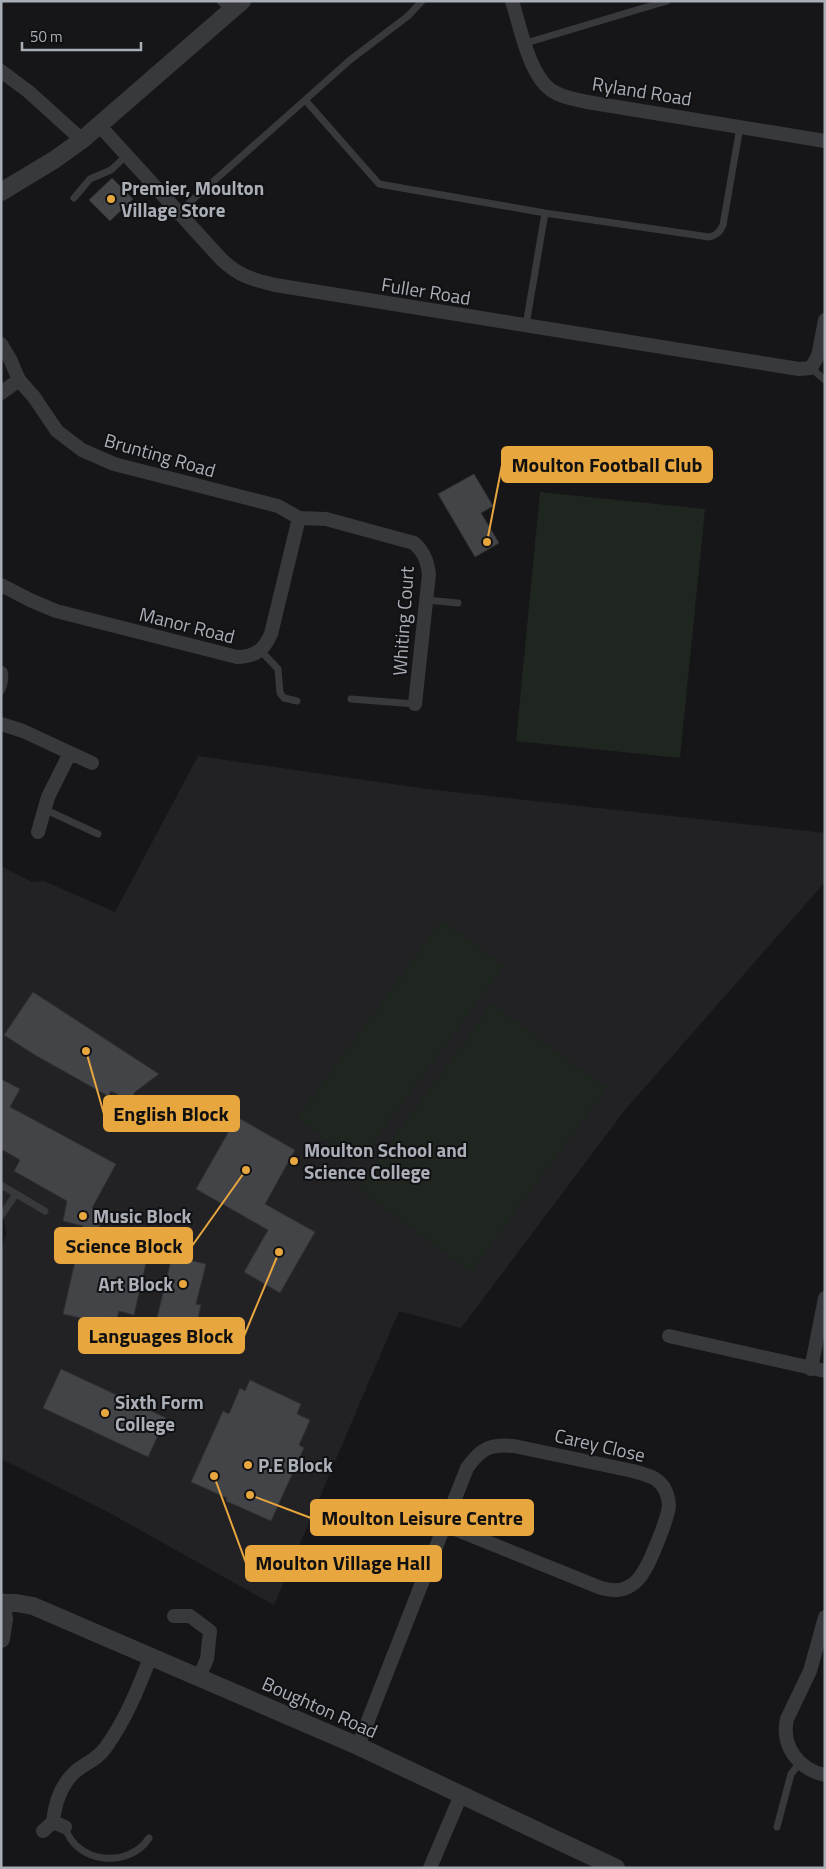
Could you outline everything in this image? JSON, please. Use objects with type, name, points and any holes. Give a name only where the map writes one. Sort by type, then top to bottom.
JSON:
[{"type":"street","name":"Ryland Road","points":[[512,1],[534,69],[541,81],[549,89],[563,96],[588,102],[825,141]]},
{"type":"street","points":[[1,192],[54,160],[82,140],[231,4]]},
{"type":"street","points":[[1,71],[29,92],[82,140]]},
{"type":"street","name":"Fuller Road","points":[[99,125],[222,260],[236,272],[251,279],[275,285],[799,369],[811,368]]},
{"type":"street","points":[[811,368],[818,356],[825,320]]},
{"type":"street","name":"Brunting Road","points":[[1,344],[19,380],[34,397],[57,430],[74,444],[114,464],[278,506],[299,518]]},
{"type":"street","points":[[1,393],[19,380]]},
{"type":"street","points":[[260,651],[266,645],[271,634],[299,518]]},
{"type":"street","name":"Whiting Court","points":[[299,518],[326,519],[414,543],[422,551],[428,562],[429,574],[415,704]]},
{"type":"street","name":"Manor Road","points":[[1,585],[30,600],[96,622],[237,657],[246,657],[260,651]]},
{"type":"street","points":[[1,724],[23,730],[92,763]]},
{"type":"street","points":[[38,832],[44,808],[70,753]]},
{"type":"street","points":[[811,1369],[825,1298]]},
{"type":"street","points":[[669,1336],[825,1371]]},
{"type":"street","name":"Carey Close","points":[[358,1746],[468,1468],[474,1457],[481,1451],[500,1445],[523,1448],[650,1476],[661,1483],[667,1495],[669,1506],[666,1520],[644,1570],[636,1582],[626,1588],[615,1591],[601,1588],[446,1525]]},
{"type":"street","points":[[1,1639],[4,1619],[2,1603]]},
{"type":"street","name":"Boughton Road","points":[[2,1603],[33,1606],[358,1746],[616,1868]]},
{"type":"street","points":[[174,1616],[190,1616],[210,1631],[207,1659],[200,1678]]},
{"type":"street","points":[[825,1616],[822,1641],[804,1686],[787,1719],[785,1728],[788,1746],[800,1763],[808,1769],[825,1775]]},
{"type":"street","points":[[54,1826],[54,1811],[62,1788],[77,1770],[91,1763],[105,1749],[128,1711],[150,1658]]},
{"type":"street","points":[[430,1868],[461,1795]]},
{"type":"lane","points":[[179,212],[350,60],[408,16],[422,1]]},
{"type":"lane","points":[[526,43],[667,1]]},
{"type":"lane","points":[[306,101],[378,184],[546,213],[699,236],[715,236],[723,225],[740,127]]},
{"type":"lane","points":[[74,198],[90,179],[111,170],[127,155]]},
{"type":"lane","points":[[526,325],[546,213]]},
{"type":"lane","points":[[811,368],[825,380]]},
{"type":"lane","points":[[426,600],[458,603]]},
{"type":"lane","points":[[260,651],[278,669],[280,693],[284,698],[297,701]]},
{"type":"lane","points":[[1,669],[6,676],[1,691]]},
{"type":"lane","points":[[351,699],[415,704]]},
{"type":"lane","points":[[44,808],[98,834]]},
{"type":"lane","points":[[1,1185],[45,1211]]},
{"type":"lane","points":[[1,1216],[16,1194]]},
{"type":"lane","points":[[777,1827],[791,1774],[800,1763]]},
{"type":"lane","points":[[54,1826],[80,1850],[100,1858],[121,1860],[130,1858],[144,1848],[149,1838]]},
{"type":"shaded area","points":[[540,492],[705,509],[680,758],[516,741]]},
{"type":"shaded area","name":"Moulton School and Science College","points":[[198,756],[427,789],[825,833],[825,882],[625,1110],[461,1328],[399,1311],[274,1605],[106,1511],[1,1459],[1,1251],[6,1233],[3,1213],[1,1212],[1,866],[32,882],[44,881],[115,912]]},
{"type":"shaded area","points":[[442,920],[504,966],[358,1163],[297,1118]]},
{"type":"shaded area","points":[[492,1004],[607,1088],[471,1272],[357,1188]]},
{"type":"building","name":"Premier, Moulton Village Store","points":[[112,178],[133,199],[110,221],[89,200]]},
{"type":"building","points":[[474,474],[493,506],[481,513],[499,543],[475,557],[438,494]]},
{"type":"building","points":[[33,992],[159,1074],[135,1092],[130,1101],[111,1091],[108,1096],[35,1055],[4,1035]]},
{"type":"building","points":[[1,1079],[20,1089],[10,1107],[116,1164],[92,1208],[103,1210],[94,1251],[146,1263],[134,1315],[119,1311],[117,1318],[110,1317],[108,1324],[63,1314],[83,1226],[63,1221],[67,1201],[14,1171],[20,1160],[1,1149]]},
{"type":"building","points":[[237,1117],[295,1150],[265,1204],[315,1232],[280,1293],[244,1272],[268,1230],[196,1189]]},
{"type":"building","name":"Art Block","points":[[172,1256],[206,1264],[196,1304],[201,1305],[194,1335],[155,1326]]},
{"type":"building","name":"Sixth Form College","points":[[61,1369],[166,1418],[148,1457],[43,1408]]},
{"type":"building","name":"P.E Block","points":[[250,1380],[301,1404],[297,1414],[310,1420],[299,1445],[304,1448],[271,1521],[226,1501],[227,1498],[191,1482],[223,1411],[229,1414],[240,1388],[245,1391]]},
{"type":"place","name":"Premier, Moulton Village Store","points":[[111,199]]},
{"type":"place","name":"Moulton Football Club","points":[[487,542]]},
{"type":"place","name":"English Block","points":[[86,1051]]},
{"type":"place","name":"Moulton School and Science College","points":[[294,1161]]},
{"type":"place","name":"Science Block","points":[[246,1170]]},
{"type":"place","name":"Music Block","points":[[83,1216]]},
{"type":"place","name":"Languages Block","points":[[279,1252]]},
{"type":"place","name":"Art Block","points":[[183,1284]]},
{"type":"place","name":"Sixth Form College","points":[[105,1413]]},
{"type":"place","name":"P.E Block","points":[[248,1465]]},
{"type":"place","name":"Moulton Village Hall","points":[[214,1476]]},
{"type":"place","name":"Moulton Leisure Centre","points":[[250,1495]]}]
